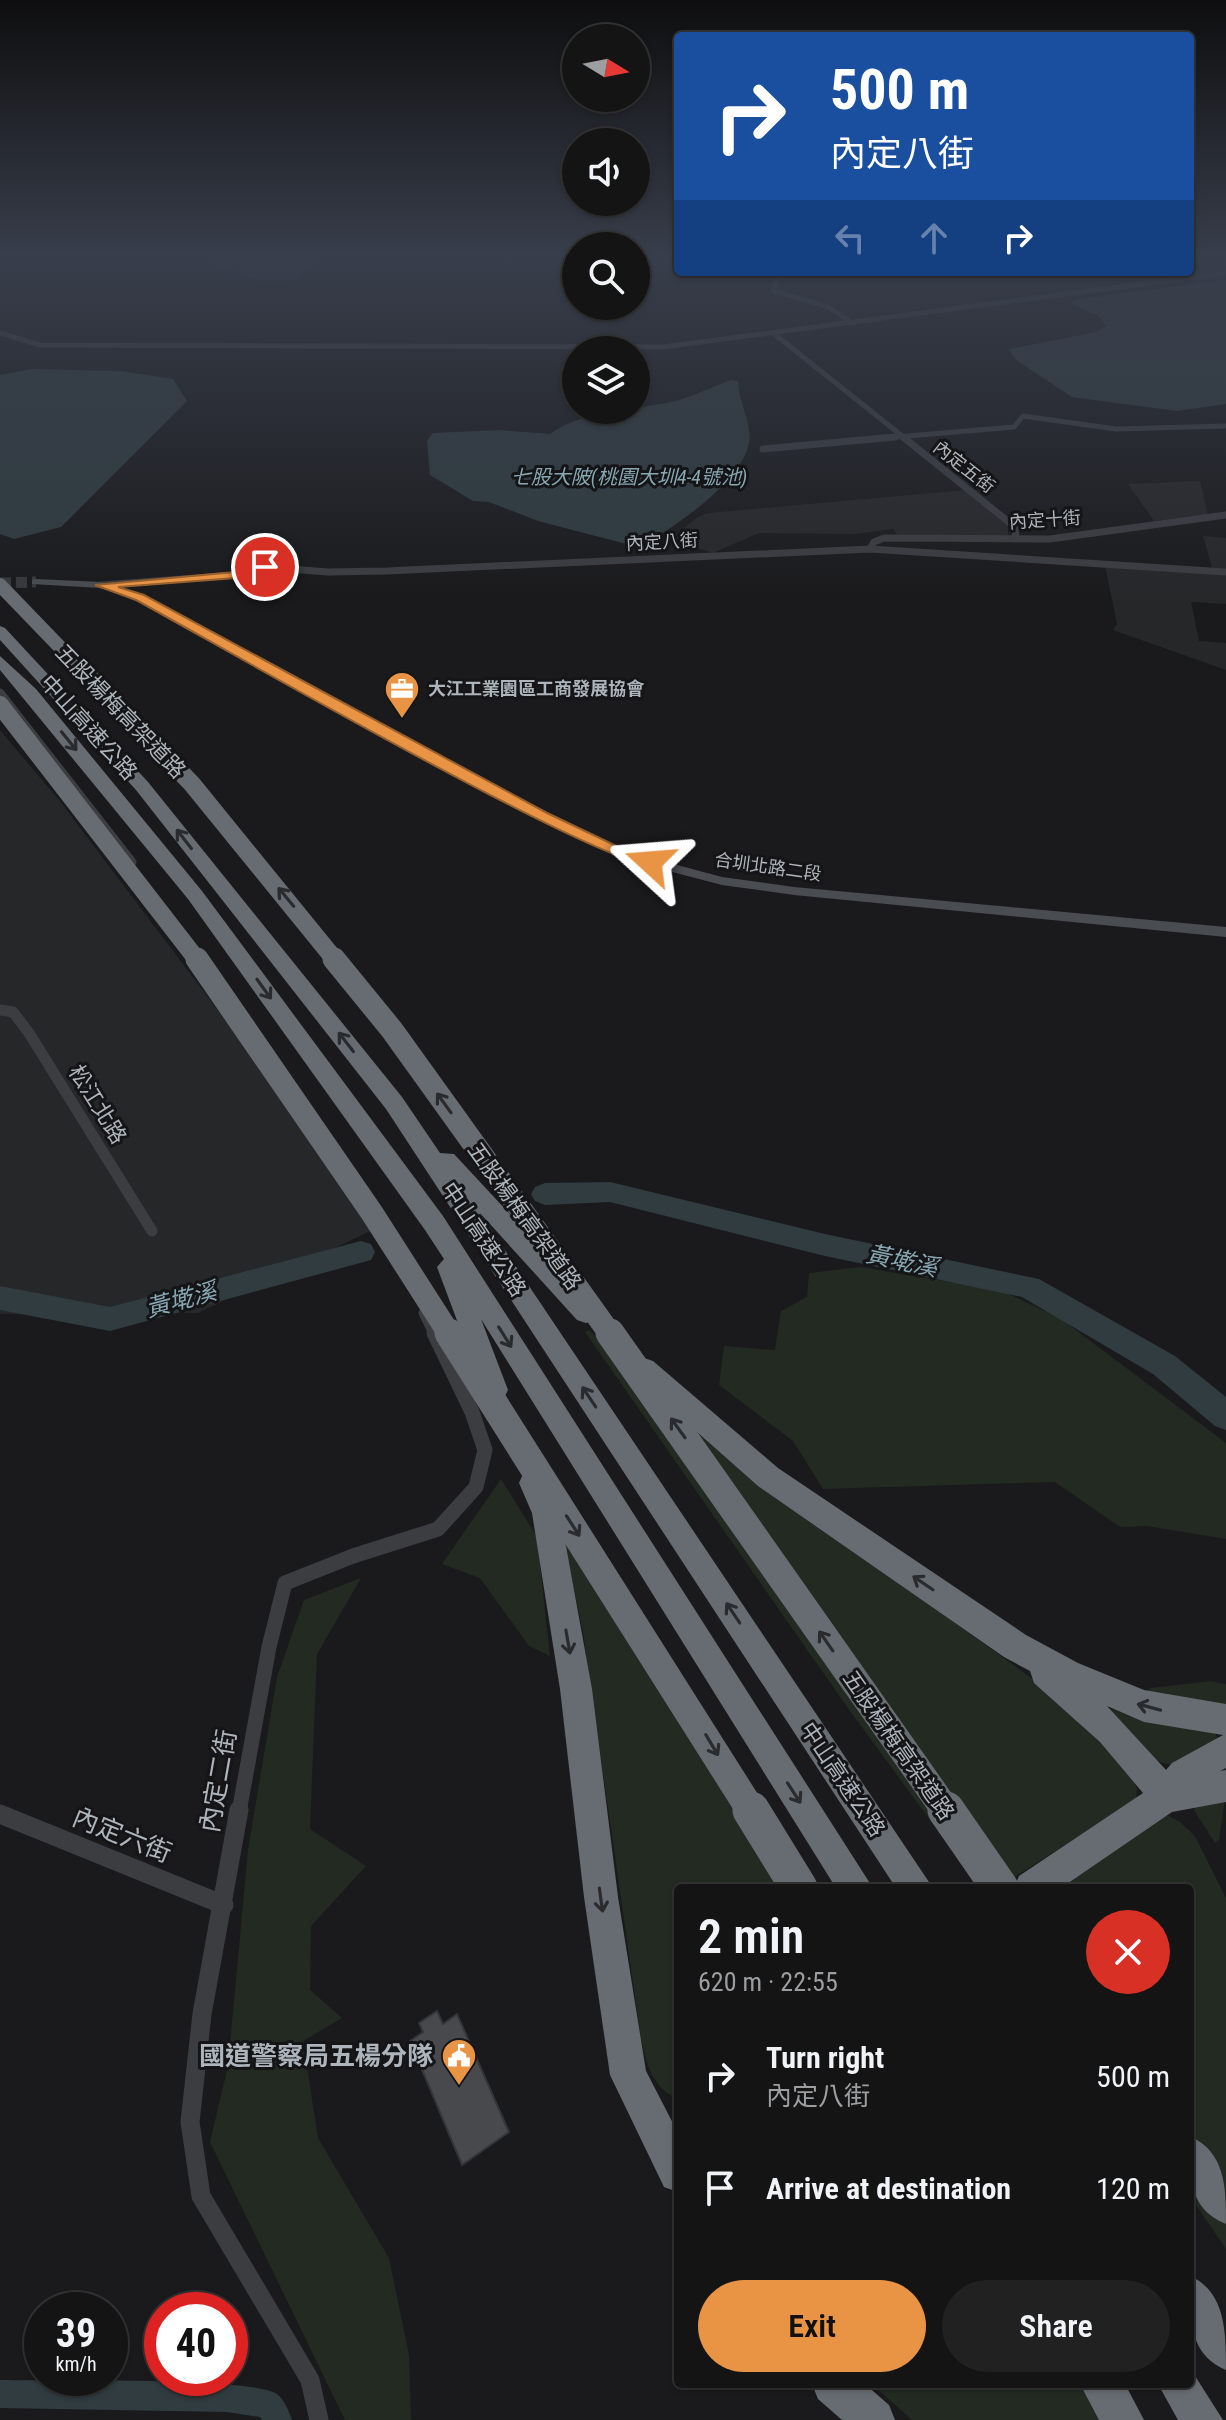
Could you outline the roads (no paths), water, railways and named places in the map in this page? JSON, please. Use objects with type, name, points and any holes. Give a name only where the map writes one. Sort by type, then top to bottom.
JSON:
[{"type":"highway","name":"五股楊梅高架道路","points":[[0,585],[192,784],[382,1018],[705,1465],[997,1884]]},
{"type":"highway","name":"中山高速公路","points":[[0,631],[142,786],[394,1103],[913,1884]]},
{"type":"highway","name":"中山高速公路","points":[[0,661],[30,692],[195,895],[434,1223],[853,1884]]},
{"type":"highway","points":[[0,705],[168,918],[372,1213],[681,1695],[797,1884]]},
{"type":"highway","points":[[394,1103],[609,1338],[768,1477],[1015,1646],[1067,1674],[1144,1706],[1226,1720]]},
{"type":"highway","points":[[434,1223],[489,1378],[546,1513],[576,1689],[601,1897],[628,2075],[674,2158]]},
{"type":"highway","points":[[1015,1646],[1111,1731],[1167,1796]]},
{"type":"highway","points":[[1037,1884],[1167,1796],[1183,1774],[1226,1750]]},
{"type":"highway","points":[[1167,1796],[1189,1795],[1226,1786]]},
{"type":"highway","points":[[1194,2161],[1226,2205]]},
{"type":"highway","points":[[1194,2302],[1226,2349]]},
{"type":"highway","points":[[838,2388],[874,2420]]},
{"type":"highway","points":[[1103,2388],[1123,2420]]},
{"type":"highway","points":[[1182,2388],[1202,2420]]},
{"type":"street","name":"內定五街","points":[[821,372],[1015,527],[1016,539]]},
{"type":"street","points":[[763,449],[1014,427],[1023,416],[1116,429],[1226,426]]},
{"type":"street","name":"內定十街","points":[[870,549],[874,542],[884,538],[1050,539],[1226,515]]},
{"type":"street","name":"內定八街","points":[[101,585],[236,575],[265,567],[328,572],[386,571],[870,549],[1226,572]]},
{"type":"street","name":"合圳北路二段","points":[[36,582],[101,585],[140,597],[507,798],[624,855],[722,881],[794,891],[1226,932]]},
{"type":"street","name":"內定二街","points":[[0,693],[59,764],[334,1138],[472,1412],[485,1450],[476,1487],[438,1529],[353,1556],[285,1583],[269,1647],[202,2014],[190,2122],[201,2196],[310,2380],[319,2420]]},
{"type":"street","name":"松江北路","points":[[0,1010],[13,1012],[29,1033],[152,1231]]},
{"type":"street","name":"內定六街","points":[[0,1814],[224,1905]]},
{"type":"water","points":[[16,372],[126,372],[173,379],[187,401],[61,527],[14,539],[0,534],[0,375]]},
{"type":"water","points":[[1034,372],[1226,372],[1226,404],[1177,411],[1072,397]]},
{"type":"water","name":"七股大陂(桃園大圳4-4號池)","points":[[731,380],[738,381],[749,427],[749,442],[744,457],[734,473],[703,504],[638,547],[538,521],[489,502],[473,501],[430,475],[427,441],[433,433],[499,430],[550,434],[568,424],[650,424],[650,405],[694,395]]},
{"type":"waterway","name":"黃墘溪","points":[[545,1194],[610,1192],[825,1245],[1029,1287],[1164,1365],[1226,1416]]},
{"type":"waterway","name":"黃墘溪","points":[[0,1298],[110,1319],[361,1252]]},
{"type":"waterway","points":[[0,2394],[227,2398],[268,2404],[278,2420]]},
{"type":"tunnel","points":[[0,583],[36,582]]},
{"type":"place","name":"大江工業園區工商發展協會","points":[[402,720]]},
{"type":"place","name":"國道警察局五楊分隊","points":[[459,2087]]}]
